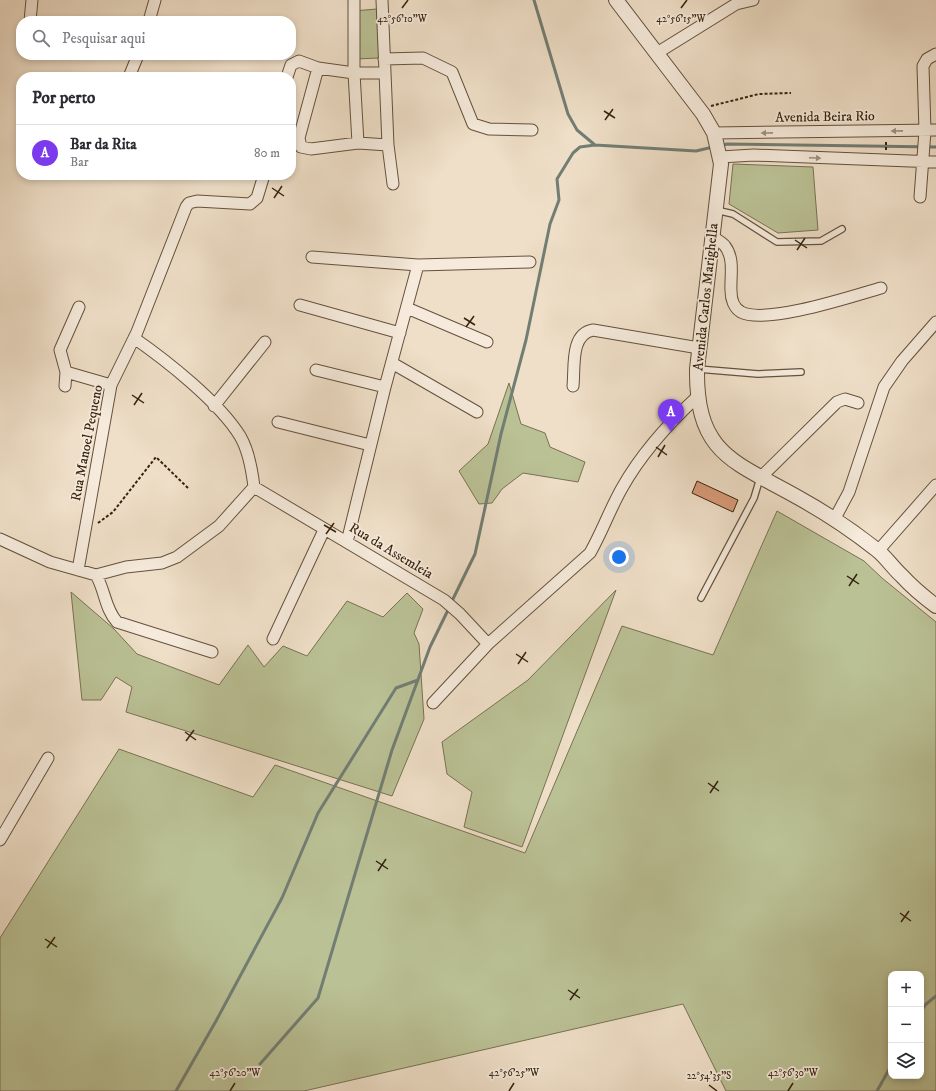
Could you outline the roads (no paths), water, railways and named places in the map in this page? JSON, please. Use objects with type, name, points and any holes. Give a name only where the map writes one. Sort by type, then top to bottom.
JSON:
[{"type":"street","points":[[30,16],[32,0]]},
{"type":"street","points":[[150,16],[155,0]]},
{"type":"street","points":[[354,0],[354,73],[358,143]]},
{"type":"street","points":[[382,0],[388,145],[393,184]]},
{"type":"street","points":[[616,0],[699,109],[717,146],[754,155],[922,163],[936,162]]},
{"type":"street","points":[[657,53],[736,2],[753,0]]},
{"type":"street","points":[[920,197],[922,163],[931,131],[923,66],[927,59],[936,54]]},
{"type":"street","points":[[384,59],[423,58],[452,72],[473,124],[489,128],[532,130]]},
{"type":"street","points":[[131,72],[136,60]]},
{"type":"street","points":[[288,72],[294,62],[304,62],[318,68],[354,73],[384,73]]},
{"type":"street","points":[[318,68],[299,138],[301,147],[311,149],[358,143],[388,145]]},
{"type":"street","name":"Avenida Beira Rio","points":[[717,146],[886,132],[931,131]]},
{"type":"street","name":"Avenida Carlos Marighella","points":[[717,146],[716,210],[699,348],[698,369],[698,396],[704,421],[714,442],[731,459],[760,478],[798,498],[834,520],[878,551],[902,576],[936,606]]},
{"type":"street","name":"Rua Manoel Pequeno","points":[[78,570],[111,385],[134,338],[189,203],[197,201],[250,204],[257,198],[262,180]]},
{"type":"street","points":[[713,237],[726,246],[730,258],[731,292],[735,306],[742,312],[757,315],[797,311],[881,288]]},
{"type":"street","points":[[312,256],[418,265],[530,262]]},
{"type":"street","points":[[347,542],[385,387],[418,265]]},
{"type":"street","points":[[300,305],[400,333]]},
{"type":"street","points":[[65,386],[66,372],[60,350],[80,307]]},
{"type":"street","points":[[407,308],[487,342]]},
{"type":"street","points":[[834,520],[849,492],[884,387],[902,361],[936,322]]},
{"type":"street","points":[[573,386],[577,345],[579,337],[585,331],[593,330],[699,348]]},
{"type":"street","points":[[0,538],[50,562],[96,575],[126,567],[162,563],[177,557],[219,526],[254,487],[248,456],[240,437],[214,406],[160,356],[134,338]]},
{"type":"street","points":[[214,406],[265,342]]},
{"type":"street","points":[[392,363],[477,412]]},
{"type":"street","points":[[316,370],[385,387]]},
{"type":"street","points":[[66,372],[111,385]]},
{"type":"street","points":[[433,703],[488,644],[590,553],[622,488],[634,470],[683,410],[698,396]]},
{"type":"street","points":[[760,478],[837,402],[845,399],[858,403]]},
{"type":"street","points":[[278,422],[370,446]]},
{"type":"street","points":[[878,551],[936,485]]},
{"type":"street","name":"Rua da Assemleia","points":[[254,487],[444,600],[460,614],[488,644]]},
{"type":"street","points":[[273,639],[324,530]]},
{"type":"street","points":[[96,575],[111,615],[117,622],[212,652]]},
{"type":"street","points":[[0,840],[48,758]]},
{"type":"lane","points":[[716,210],[733,214],[778,242],[821,241],[842,229]]},
{"type":"lane","points":[[698,369],[758,374],[801,372]]},
{"type":"lane","points":[[700,598],[754,498],[760,478]]},
{"type":"waterway","points":[[534,0],[568,114],[577,130],[595,145]]},
{"type":"waterway","points":[[720,146],[727,144],[936,147]]},
{"type":"waterway","points":[[451,603],[475,554],[501,434],[526,340],[550,224],[559,200],[557,179],[573,153],[580,147],[595,145],[696,151],[713,147]]},
{"type":"waterway","points":[[260,1064],[318,998],[392,750],[430,647],[449,608]]},
{"type":"waterway","points":[[176,1091],[216,1021],[282,898],[318,813],[396,688],[418,680]]},
{"type":"waterway","points":[[924,1007],[936,996]]},
{"type":"waterway","points":[[877,1091],[888,1071]]},
{"type":"place","name":"Bar da Rita","points":[[671,432]]}]
